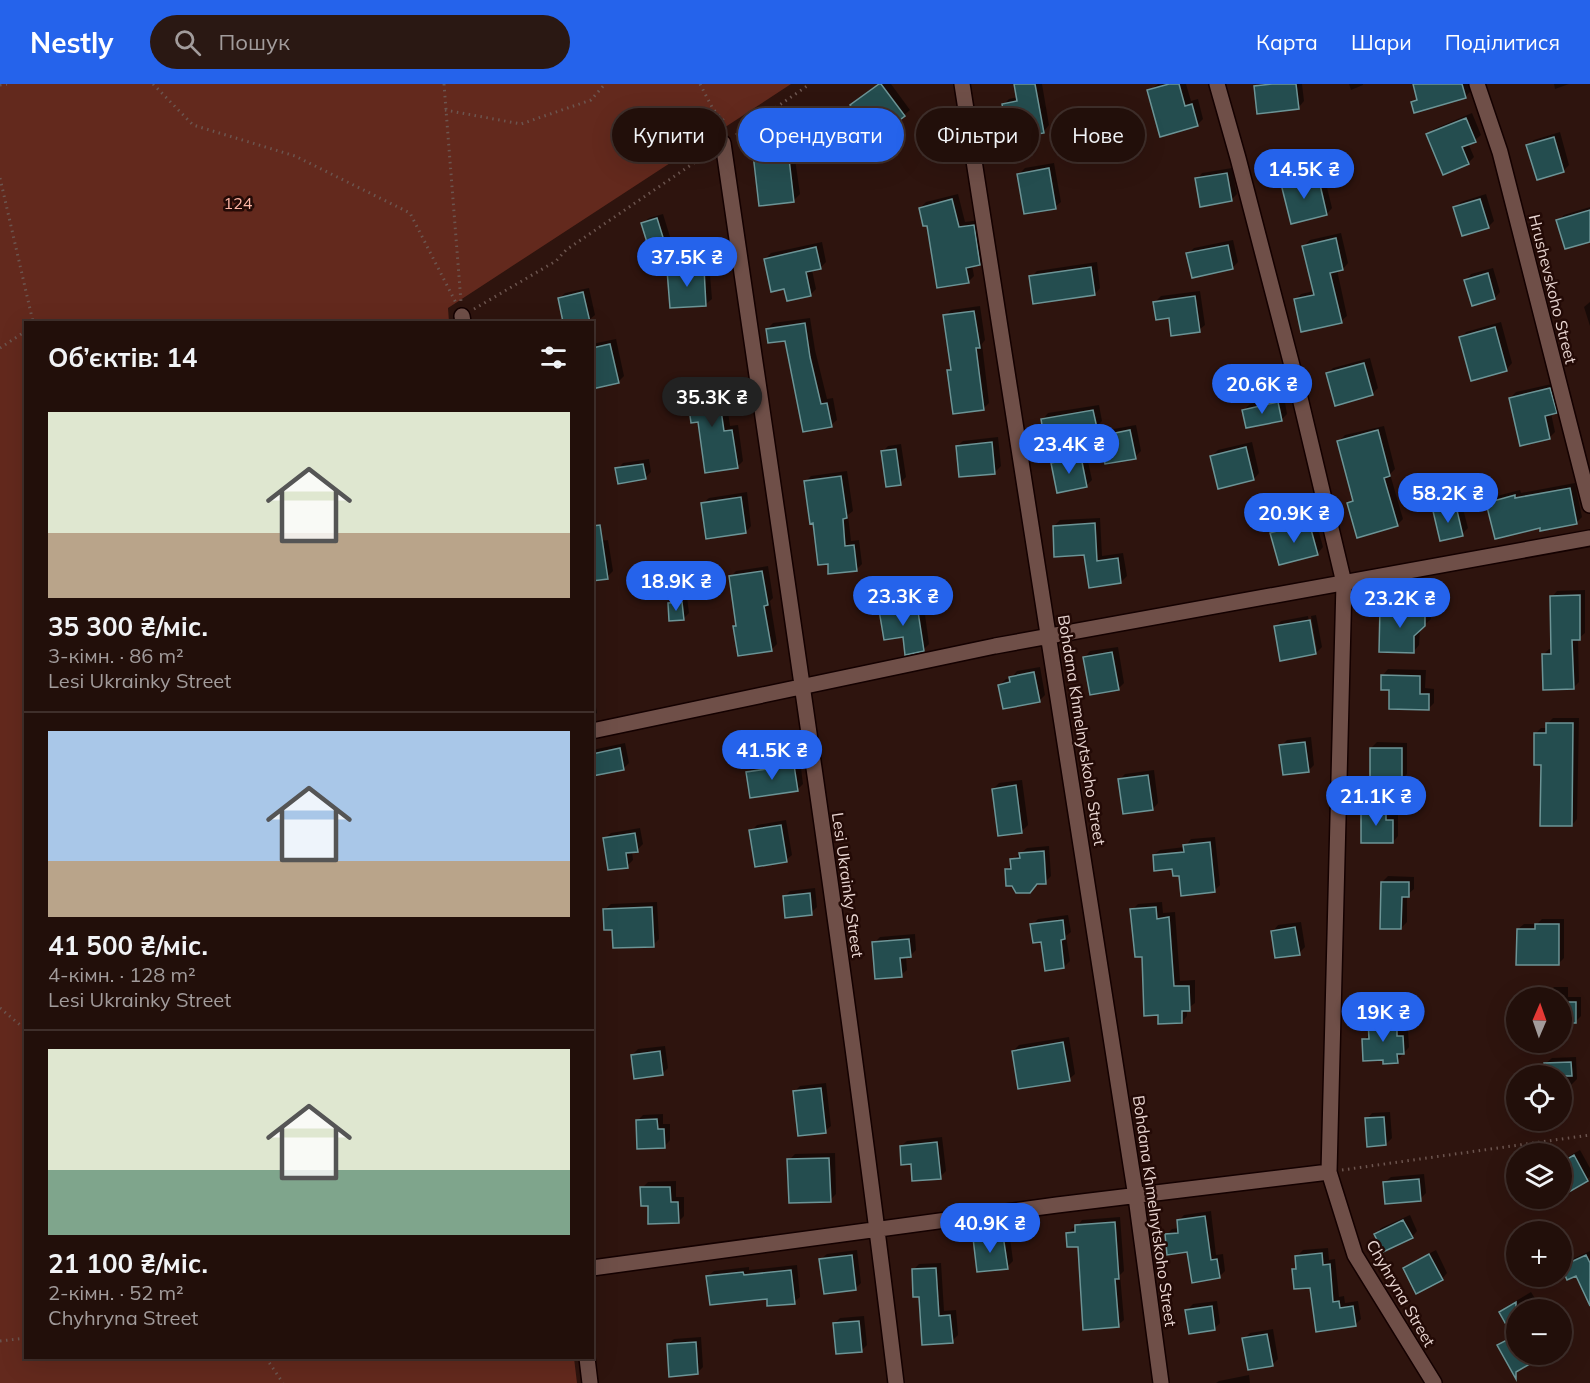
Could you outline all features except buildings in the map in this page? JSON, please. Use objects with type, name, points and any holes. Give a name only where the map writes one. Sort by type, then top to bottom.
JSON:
[{"type":"street","name":"Bohdana Khmelnytskoho Street","points":[[962,84],[1136,1197],[1161,1383]]},
{"type":"street","name":"Chyhryna Street","points":[[1217,84],[1296,381],[1344,583],[1329,1172],[1355,1255],[1434,1383]]},
{"type":"street","name":"Hrushevskoho Street","points":[[1477,84],[1500,153],[1590,505]]},
{"type":"street","name":"Lesi Ukrainky Street","points":[[726,162],[802,685],[896,1383]]},
{"type":"street","points":[[594,731],[802,685],[1050,636],[1590,538]]},
{"type":"street","points":[[594,1268],[1057,1205],[1329,1172]]},
{"type":"street","points":[[587,1359],[590,1383]]},
{"type":"path","points":[[0,85],[7,84]]},
{"type":"path","points":[[153,84],[193,125],[295,156],[410,213],[462,319]]},
{"type":"path","points":[[444,84],[462,319]]},
{"type":"path","points":[[445,110],[521,124],[591,100],[605,84]]},
{"type":"path","points":[[700,84],[712,108]]},
{"type":"path","points":[[726,141],[810,84]]},
{"type":"path","points":[[462,319],[556,261],[566,250],[695,162]]},
{"type":"path","points":[[0,178],[33,321]]},
{"type":"path","points":[[0,348],[24,332]]},
{"type":"path","points":[[0,1008],[24,1028]]},
{"type":"path","points":[[1329,1172],[1590,1135]]},
{"type":"path","points":[[0,1341],[24,1338]]},
{"type":"path","points":[[267,1359],[283,1383]]},
{"type":"green space","name":"124","points":[[0,84],[791,84],[754,108],[738,108],[738,119],[726,126],[726,108],[612,108],[612,162],[672,162],[448,308],[449,321],[24,321],[24,1359],[574,1359],[577,1383],[0,1383]]}]
